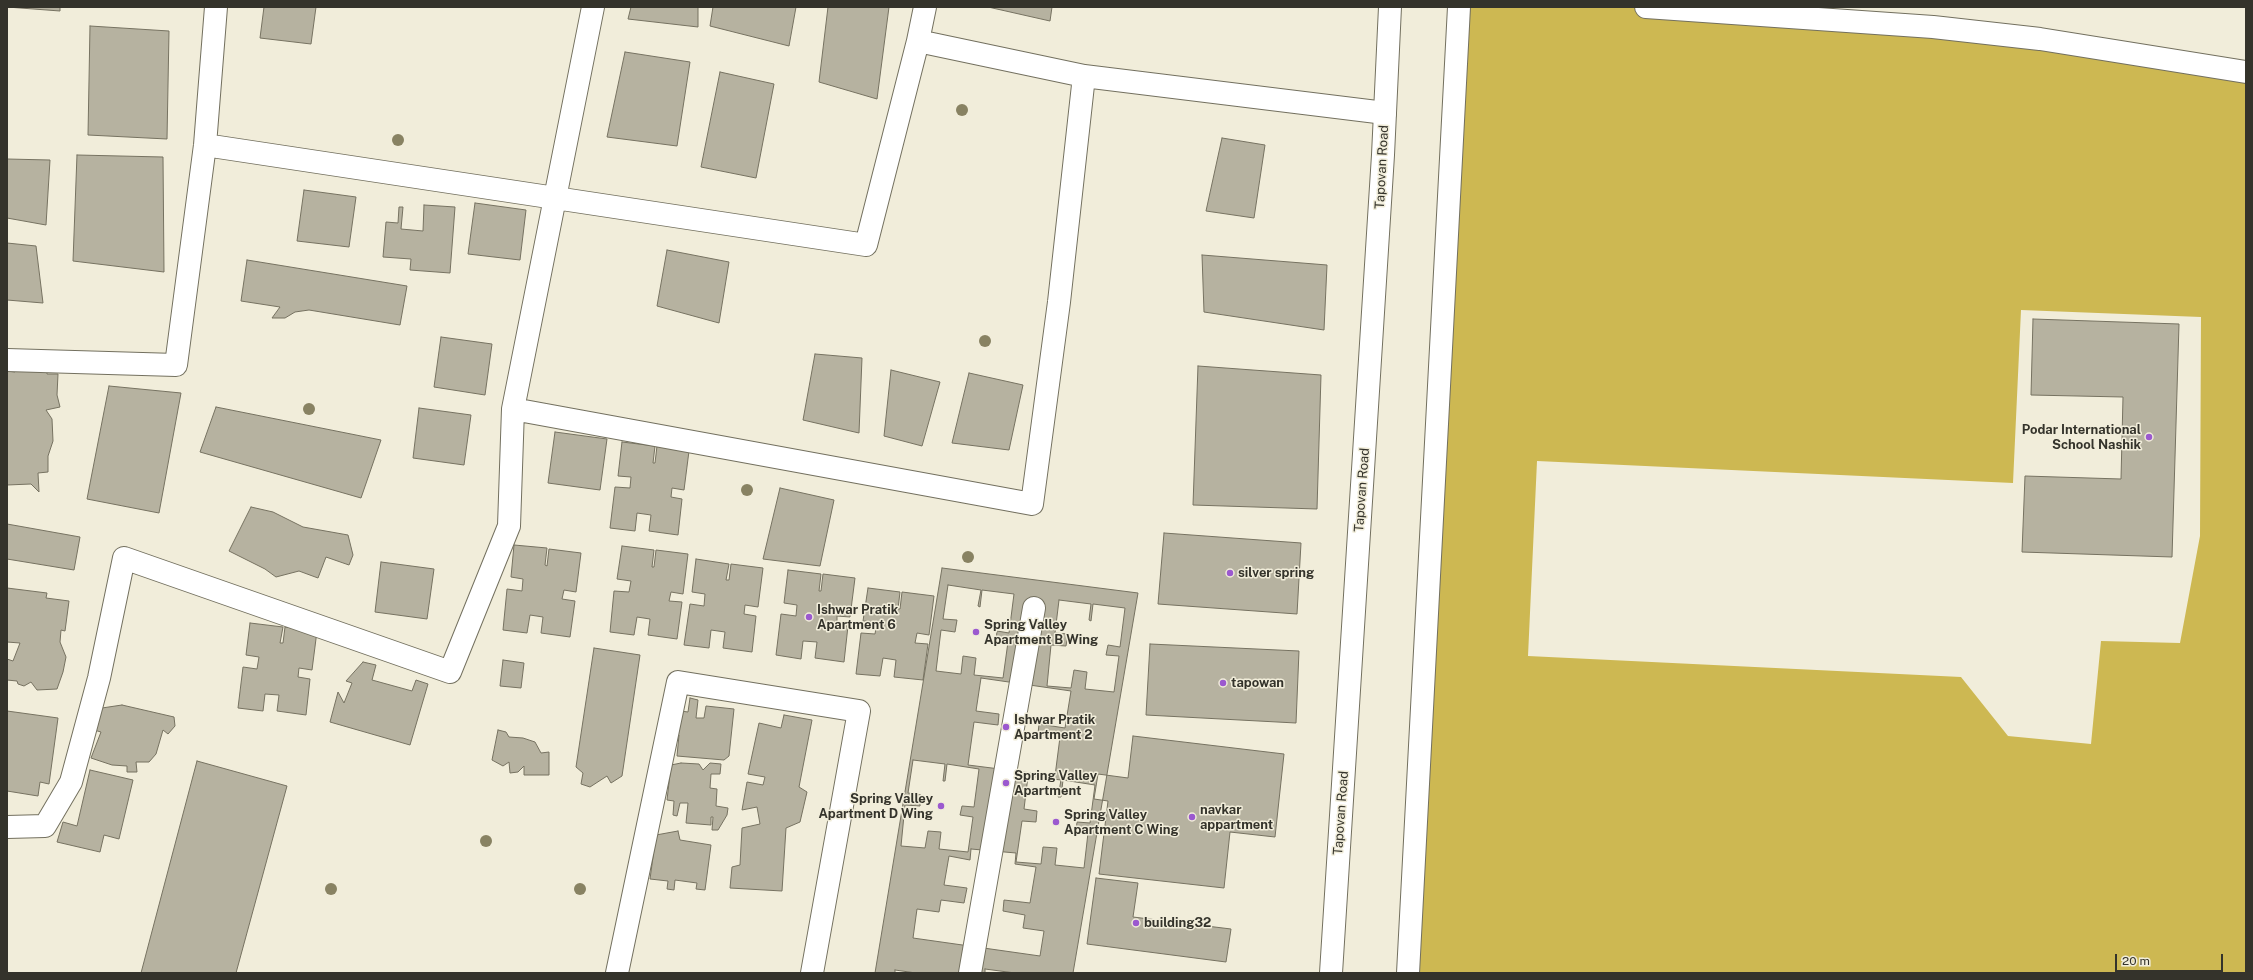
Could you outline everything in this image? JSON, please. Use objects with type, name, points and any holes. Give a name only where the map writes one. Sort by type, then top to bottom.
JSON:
[{"type":"street","points":[[7,360],[176,365],[205,146],[216,7]]},
{"type":"street","points":[[7,827],[45,826],[71,782],[99,678],[124,558],[450,672],[509,526],[513,409],[594,7]]},
{"type":"street","points":[[205,146],[556,197],[866,245],[918,41],[925,7]]},
{"type":"street","name":"Tapovan Road","points":[[1331,973],[1385,113],[1390,7]]},
{"type":"street","points":[[1408,973],[1459,7]]},
{"type":"street","points":[[1646,7],[1933,27],[2040,39],[2246,72]]},
{"type":"street","points":[[918,41],[1084,76],[1385,113]]},
{"type":"street","points":[[513,409],[1032,504],[1059,302],[1084,76]]},
{"type":"street","points":[[970,973],[1034,608]]},
{"type":"street","points":[[619,973],[678,682],[859,711],[812,973]]},
{"type":"shaded area","points":[[1459,7],[1646,7],[1933,27],[2246,72],[2246,973],[1407,973]],"holes":[[[2021,310],[2201,317],[2200,536],[2180,643],[2101,641],[2091,744],[2008,736],[1961,677],[1528,656],[1537,461],[2013,483]]]},
{"type":"building","points":[[7,7],[60,7],[60,11]]},
{"type":"building","points":[[264,7],[316,7],[311,44],[260,38]]},
{"type":"building","points":[[631,7],[698,7],[698,27],[628,19]]},
{"type":"building","points":[[713,7],[796,7],[789,46],[710,26]]},
{"type":"building","points":[[828,7],[889,7],[877,99],[819,82]]},
{"type":"building","points":[[988,7],[1052,7],[1050,21]]},
{"type":"building","points":[[90,26],[169,31],[167,139],[88,135]]},
{"type":"building","points":[[625,52],[690,62],[677,146],[607,137]]},
{"type":"building","points":[[720,72],[774,84],[756,178],[701,167]]},
{"type":"building","points":[[1222,138],[1265,145],[1254,218],[1206,211]]},
{"type":"building","points":[[77,155],[163,157],[164,272],[73,261]]},
{"type":"building","points":[[7,159],[50,160],[46,225],[7,218]]},
{"type":"building","points":[[304,190],[356,197],[349,247],[297,241]]},
{"type":"building","points":[[475,203],[526,210],[520,260],[468,254]]},
{"type":"building","points":[[424,205],[455,207],[450,273],[410,270],[411,259],[383,257],[386,222],[398,223],[399,207],[403,207],[401,229],[423,231]]},
{"type":"building","points":[[7,243],[36,246],[43,303],[7,300]]},
{"type":"building","points":[[667,250],[729,262],[719,323],[657,306]]},
{"type":"building","points":[[1202,255],[1327,265],[1324,330],[1204,312]]},
{"type":"building","points":[[247,260],[407,286],[400,325],[309,310],[295,312],[285,318],[272,318],[280,307],[241,301]]},
{"type":"building","name":"Podar International School Nashik","points":[[2033,319],[2179,324],[2172,557],[2022,552],[2025,476],[2121,479],[2123,397],[2031,395]]},
{"type":"building","points":[[441,337],[492,344],[485,395],[434,387]]},
{"type":"building","points":[[815,354],[862,358],[859,433],[803,420]]},
{"type":"building","points":[[1198,366],[1321,375],[1317,509],[1193,505]]},
{"type":"building","points":[[15,367],[47,368],[47,374],[58,374],[57,395],[60,407],[46,410],[52,419],[53,441],[48,456],[48,472],[38,473],[39,492],[31,484],[7,485],[7,371],[15,372]]},
{"type":"building","points":[[891,370],[940,382],[922,446],[884,436]]},
{"type":"building","points":[[969,373],[1023,385],[1009,450],[952,443]]},
{"type":"building","points":[[109,386],[181,393],[159,513],[87,499]]},
{"type":"building","points":[[216,407],[381,440],[361,498],[200,452]]},
{"type":"building","points":[[419,408],[471,415],[464,465],[413,458]]},
{"type":"building","points":[[555,432],[607,439],[600,490],[548,483]]},
{"type":"building","points":[[622,442],[655,446],[653,463],[655,463],[657,446],[689,451],[684,490],[672,488],[671,497],[682,499],[678,535],[649,531],[651,515],[637,513],[635,531],[610,528],[615,487],[630,488],[631,477],[618,476]]},
{"type":"building","points":[[780,488],[834,500],[820,566],[763,559]]},
{"type":"building","points":[[251,507],[273,512],[303,527],[348,535],[353,555],[349,565],[326,557],[318,578],[299,571],[276,577],[265,569],[229,551]]},
{"type":"building","points":[[7,524],[80,537],[74,570],[7,559]]},
{"type":"building","name":"silver spring","points":[[1164,533],[1301,543],[1297,614],[1158,604]]},
{"type":"building","points":[[514,545],[547,548],[545,565],[547,566],[549,549],[581,553],[576,592],[564,590],[562,599],[575,601],[570,637],[541,633],[543,617],[530,615],[527,633],[503,630],[507,589],[522,591],[523,579],[511,577]]},
{"type":"building","points":[[622,546],[654,550],[652,567],[654,567],[656,550],[688,554],[683,594],[671,592],[669,601],[682,602],[677,639],[648,635],[650,619],[637,617],[634,635],[610,632],[614,591],[629,592],[631,581],[617,579]]},
{"type":"building","points":[[696,559],[729,564],[726,580],[729,580],[731,564],[763,568],[758,607],[745,605],[744,614],[756,616],[752,652],[723,648],[725,632],[711,630],[709,648],[684,645],[690,604],[704,606],[705,594],[692,592]]},
{"type":"building","points":[[381,562],[434,569],[427,619],[375,612]]},
{"type":"building","name":"Spring Valley Apartment","points":[[942,568],[1138,593],[1073,973],[875,973]]},
{"type":"building","name":"Ishwar Pratik Apartment 6","points":[[788,570],[821,574],[819,591],[821,591],[823,574],[855,578],[850,617],[837,616],[837,625],[848,626],[844,662],[815,658],[817,642],[803,641],[801,659],[776,655],[781,614],[796,616],[797,605],[784,603]]},
{"type":"building","name":"Spring Valley Apartment B Wing","points":[[948,585],[981,590],[978,606],[980,607],[982,590],[1014,594],[1009,633],[997,631],[996,641],[1008,642],[1003,678],[974,675],[976,658],[963,656],[961,674],[936,671],[941,630],[955,632],[957,620],[943,619]]},
{"type":"building","points":[[7,588],[47,593],[46,598],[69,601],[65,631],[61,630],[60,642],[66,657],[57,689],[37,690],[31,682],[24,686],[18,684],[17,681],[7,680],[7,659],[13,661],[20,643],[7,642]]},
{"type":"building","name":"Ishwar Pratik Apartment 6","points":[[868,588],[900,592],[898,609],[900,609],[902,592],[934,596],[929,635],[917,633],[915,643],[928,644],[923,680],[894,677],[896,660],[883,658],[880,676],[856,674],[861,633],[875,634],[877,622],[863,621]]},
{"type":"building","points":[[1059,600],[1091,604],[1089,620],[1091,621],[1093,604],[1125,608],[1120,647],[1108,645],[1106,655],[1119,656],[1114,692],[1085,689],[1087,672],[1074,670],[1071,688],[1047,686],[1051,645],[1066,646],[1068,634],[1055,633]]},
{"type":"building","points":[[250,623],[283,627],[280,643],[283,643],[285,627],[317,631],[312,670],[299,668],[298,677],[310,679],[306,715],[277,711],[279,695],[265,694],[263,711],[238,708],[243,667],[257,669],[259,657],[246,655]]},
{"type":"building","name":"tapowan","points":[[1150,644],[1299,651],[1296,723],[1146,715]]},
{"type":"building","points":[[594,648],[640,655],[622,776],[611,783],[607,776],[590,787],[581,784],[583,773],[576,767]]},
{"type":"building","points":[[503,660],[524,663],[521,688],[500,686]]},
{"type":"building","points":[[363,662],[376,665],[372,680],[412,691],[416,680],[428,684],[410,745],[330,722],[338,692],[344,703],[352,683],[346,681]]},
{"type":"building","name":"Ishwar Pratik Apartment 2","points":[[981,678],[1071,691],[1065,728],[1039,724],[1038,734],[1060,737],[1055,776],[968,765],[974,722],[998,725],[999,714],[976,711]]},
{"type":"building","points":[[690,698],[698,700],[696,718],[704,718],[706,706],[734,709],[729,756],[724,760],[677,756],[679,735],[671,735],[673,710],[688,712]]},
{"type":"building","points":[[122,705],[174,717],[175,726],[168,734],[163,730],[156,754],[149,762],[136,762],[137,772],[127,772],[127,766],[112,765],[91,758],[101,732],[94,730],[102,708]]},
{"type":"building","points":[[7,711],[58,718],[49,784],[40,782],[38,796],[7,791]]},
{"type":"building","points":[[784,715],[812,720],[799,787],[807,792],[800,822],[786,828],[782,891],[730,888],[732,867],[740,865],[742,828],[760,824],[757,807],[742,810],[747,782],[763,785],[765,777],[748,774],[759,723],[781,728]]},
{"type":"building","points":[[498,730],[506,732],[509,737],[523,738],[535,742],[541,753],[549,752],[549,775],[524,775],[524,766],[518,772],[510,773],[509,762],[503,766],[492,760]]},
{"type":"building","name":"navkar appartment","points":[[1133,736],[1284,754],[1275,837],[1230,832],[1224,888],[1099,874],[1108,801],[1094,799],[1098,774],[1128,778]]},
{"type":"building","name":"Spring Valley Apartment D Wing","points":[[913,760],[945,764],[943,781],[945,781],[947,764],[979,769],[974,807],[962,806],[960,815],[973,817],[968,852],[939,849],[941,832],[928,831],[925,848],[901,846],[905,805],[920,806],[921,795],[908,793]]},
{"type":"building","points":[[197,761],[287,786],[236,973],[141,973]]},
{"type":"building","points":[[681,763],[699,764],[703,770],[710,763],[721,764],[720,774],[711,774],[710,788],[717,789],[716,806],[728,808],[727,815],[718,830],[712,830],[713,817],[711,817],[711,825],[686,823],[688,803],[680,803],[677,816],[673,815],[674,801],[667,800],[671,765]]},
{"type":"building","points":[[90,770],[133,780],[119,839],[104,835],[100,852],[57,842],[63,822],[77,826]]},
{"type":"building","name":"Spring Valley Apartment C Wing","points":[[1028,776],[1061,780],[1058,797],[1061,797],[1063,780],[1095,785],[1090,823],[1077,822],[1076,831],[1088,833],[1084,868],[1055,865],[1057,848],[1043,847],[1041,864],[1016,862],[1022,821],[1036,822],[1037,811],[1024,809]]},
{"type":"building","points":[[678,831],[680,840],[711,845],[705,890],[696,889],[697,883],[675,880],[674,890],[667,889],[668,881],[650,879],[656,835]]},
{"type":"building","points":[[971,849],[1016,853],[1015,864],[1036,867],[1030,903],[1004,900],[1003,911],[1025,915],[1023,928],[1044,931],[1040,956],[913,938],[917,909],[939,912],[941,900],[964,903],[967,888],[944,885],[949,856],[970,860]]},
{"type":"building","name":"building32","points":[[1096,878],[1138,883],[1133,917],[1231,929],[1226,962],[1087,944]]},
{"type":"building","points":[[985,969],[1015,973],[985,973]]},
{"type":"building","points":[[895,970],[916,973],[895,973]]},
{"type":"place","name":"Podar International School Nashik","points":[[2149,437]]},
{"type":"place","name":"silver spring","points":[[1230,573]]},
{"type":"place","name":"Ishwar Pratik Apartment 6","points":[[809,617]]},
{"type":"place","name":"Spring Valley Apartment B Wing","points":[[976,632]]},
{"type":"place","name":"tapowan","points":[[1223,683]]},
{"type":"place","name":"Ishwar Pratik Apartment 2","points":[[1006,727]]},
{"type":"place","name":"Spring Valley Apartment","points":[[1006,783]]},
{"type":"place","name":"Spring Valley Apartment D Wing","points":[[941,806]]},
{"type":"place","name":"navkar appartment","points":[[1192,817]]},
{"type":"place","name":"Spring Valley Apartment C Wing","points":[[1056,822]]},
{"type":"place","name":"building32","points":[[1136,923]]}]
